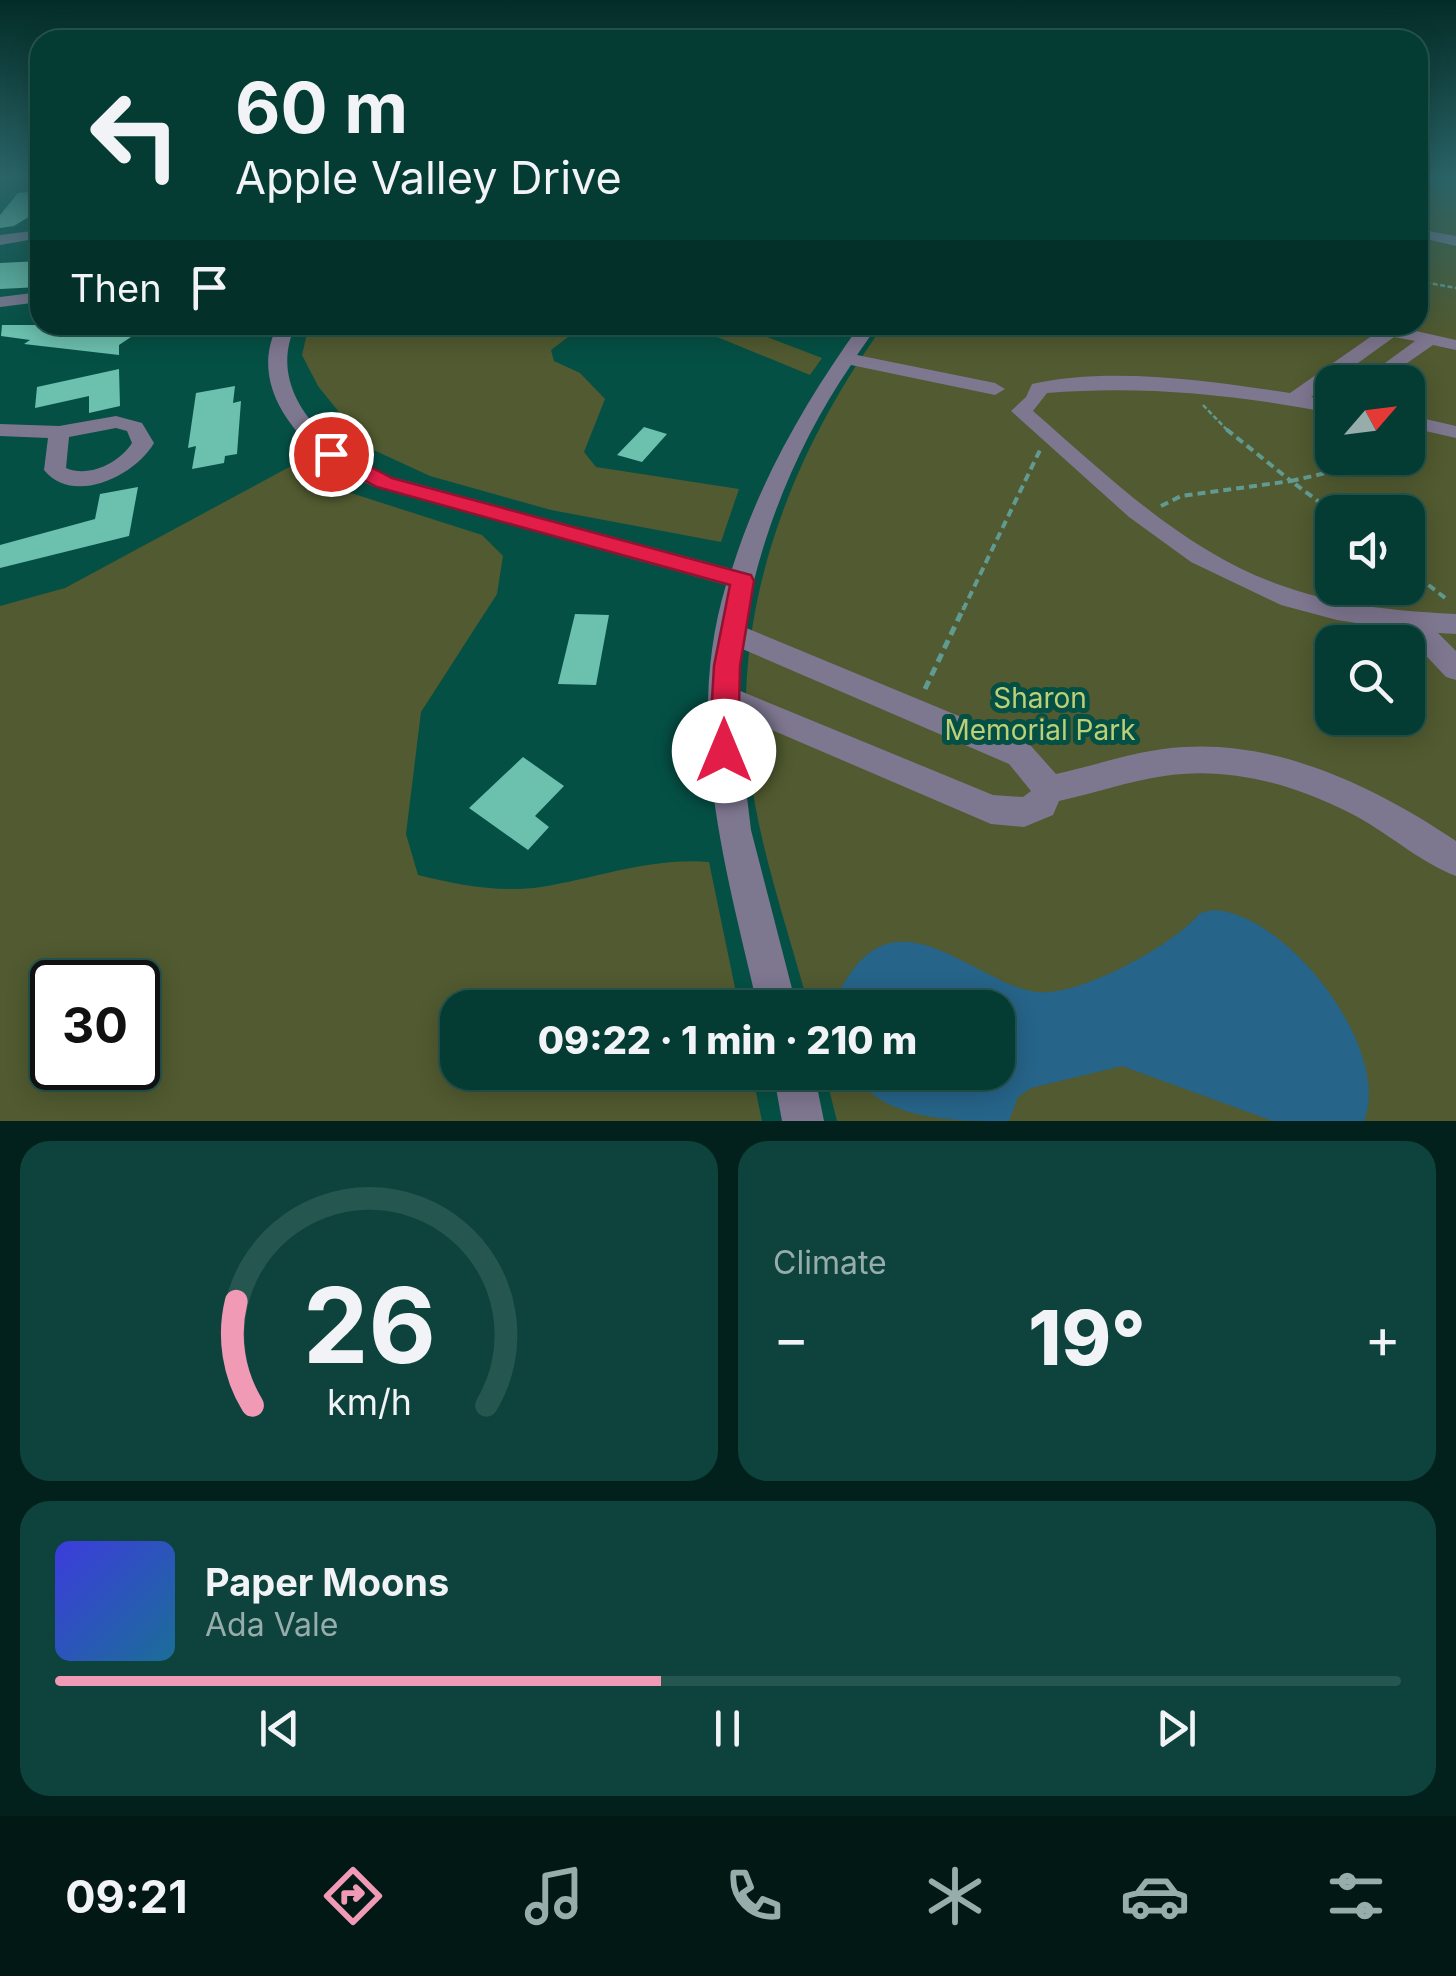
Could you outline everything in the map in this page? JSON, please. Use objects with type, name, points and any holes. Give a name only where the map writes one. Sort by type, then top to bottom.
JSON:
[{"type":"street","points":[[1428,235],[1456,242]]},
{"type":"street","points":[[0,240],[30,236]]},
{"type":"street","points":[[0,302],[30,298]]},
{"type":"street","points":[[282,335],[276,348],[279,380],[318,444],[345,464],[384,482],[742,581]]},
{"type":"street","points":[[774,990],[725,771],[724,696],[731,633],[742,581],[788,448],[861,335]]},
{"type":"street","points":[[1294,400],[1385,335]]},
{"type":"street","points":[[1402,335],[1456,345]]},
{"type":"street","points":[[1393,365],[1428,341]]},
{"type":"street","points":[[844,358],[995,389],[1134,381],[1189,384],[1315,403]]},
{"type":"street","points":[[1021,410],[1035,400],[1039,388]]},
{"type":"street","points":[[995,389],[1143,514],[1264,589],[1334,610],[1411,622],[1456,624]]},
{"type":"street","points":[[1425,426],[1456,432]]},
{"type":"street","points":[[0,430],[38,428],[59,432]]},
{"type":"street","points":[[1411,622],[1456,669]]},
{"type":"street","points":[[731,633],[1020,755],[1049,789]]},
{"type":"street","points":[[724,696],[991,809],[1024,812],[1041,806],[1049,789]]},
{"type":"street","points":[[1049,789],[1185,760],[1242,764],[1364,802],[1456,860]]},
{"type":"street","points":[[797,1090],[803,1121]]},
{"type":"path","points":[[1428,283],[1456,288]]},
{"type":"path","points":[[1189,384],[1238,441],[1315,499]]},
{"type":"path","points":[[914,711],[1050,436]]},
{"type":"path","points":[[1143,514],[1182,496],[1317,475]]},
{"type":"path","points":[[1425,582],[1456,607]]},
{"type":"green space","name":"Sharon Memorial Park","points":[[1428,229],[1456,229],[1456,1121],[837,1121],[829,1090],[1015,1090],[1015,990],[804,990],[753,795],[746,705],[750,646],[760,589],[776,532],[822,424],[877,335],[1428,335]]},
{"type":"green space","points":[[307,335],[571,335],[551,350],[554,361],[580,373],[605,399],[584,452],[596,467],[739,489],[721,542],[551,510],[430,476],[367,447],[318,386],[302,355]]},
{"type":"green space","points":[[712,335],[762,335],[822,358],[810,375]]},
{"type":"green space","points":[[295,464],[326,485],[482,535],[503,556],[497,594],[421,712],[406,834],[418,875],[479,887],[526,889],[646,865],[709,862],[735,990],[440,990],[440,1090],[756,1090],[762,1121],[0,1121],[0,606],[65,588]]},
{"type":"water","points":[[1214,910],[1243,917],[1272,934],[1301,959],[1327,990],[1349,1024],[1363,1058],[1369,1092],[1364,1121],[1273,1121],[1122,1066],[1031,1088],[1018,1097],[1009,1121],[921,1115],[883,1101],[867,1090],[1015,1090],[1015,990],[840,990],[855,967],[876,949],[898,942],[921,944],[1015,986],[1037,992],[1055,991],[1125,966],[1169,940],[1200,913]]},
{"type":"building","points":[[30,262],[30,288],[0,289],[0,263]]},
{"type":"building","points":[[2,325],[30,325],[30,335],[134,335],[119,345],[119,355],[24,344],[30,340],[1,336]]},
{"type":"building","points":[[119,369],[120,406],[89,413],[89,396],[35,408],[37,387]]},
{"type":"building","points":[[235,386],[233,403],[241,401],[237,454],[225,456],[224,463],[192,469],[196,446],[188,448],[196,393]]},
{"type":"building","points":[[644,427],[667,434],[642,462],[617,455]]},
{"type":"building","points":[[138,487],[129,536],[0,568],[0,545],[95,519],[100,494]]},
{"type":"building","points":[[575,614],[609,615],[596,685],[558,684]]},
{"type":"building","points":[[523,757],[564,786],[535,816],[549,827],[528,850],[469,808]]},
{"type":"route","points":[[331,454],[362,474],[384,482],[742,581],[727,666],[724,751]]}]
